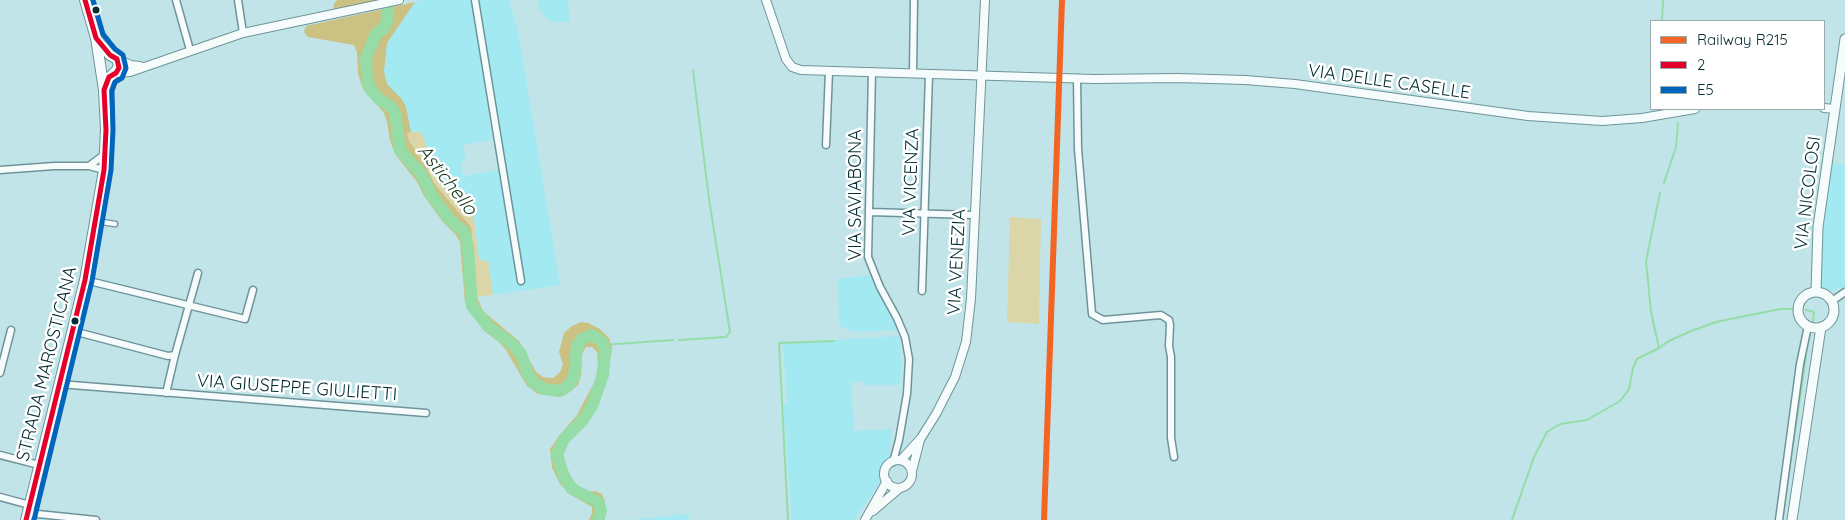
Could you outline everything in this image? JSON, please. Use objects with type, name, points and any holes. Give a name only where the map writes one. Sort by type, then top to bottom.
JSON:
[{"type":"main road","name":"STRADA MAROSTICANA","points":[[28,513],[86,280],[104,170],[104,90],[96,38],[85,0]]},
{"type":"main road","name":"STRADA MAROSTICANA","points":[[96,38],[119,65],[104,90]]},
{"type":"main road","name":"VIA NICOLOSI","points":[[1816,292],[1818,227],[1845,39]]},
{"type":"main road","points":[[113,57],[104,57],[100,67],[105,74],[113,74]]},
{"type":"main road","points":[[1816,292],[1823,293],[1832,301],[1834,306],[1833,317],[1826,325],[1820,327],[1808,326],[1799,316],[1799,304],[1806,295],[1816,292]]},
{"type":"main road","points":[[1792,520],[1820,327]]},
{"type":"street","points":[[176,0],[190,50]]},
{"type":"street","points":[[238,0],[243,33]]},
{"type":"street","points":[[113,74],[130,72],[142,66],[243,33],[399,0]]},
{"type":"street","points":[[475,0],[521,280]]},
{"type":"street","points":[[766,0],[786,59],[792,67],[801,70],[872,72]]},
{"type":"street","points":[[913,73],[914,0]]},
{"type":"street","name":"VIA VENEZIA","points":[[897,461],[921,438],[936,414],[955,377],[966,342],[971,299],[974,215],[983,76],[985,0]]},
{"type":"street","points":[[113,57],[136,67],[142,66]]},
{"type":"street","points":[[826,145],[829,71]]},
{"type":"street","name":"VIA DELLE CASELLE","points":[[872,72],[1271,81],[1565,119],[1621,120],[1688,110]]},
{"type":"street","name":"VIA SAVIABONA","points":[[867,518],[887,481],[885,471],[889,464],[897,461],[907,394],[909,359],[905,337],[868,257],[872,72]]},
{"type":"street","name":"VIA VICENZA","points":[[922,291],[929,74]]},
{"type":"street","points":[[1077,78],[1078,149],[1092,314],[1103,320],[1161,315],[1168,320],[1170,325],[1169,346],[1171,357],[1174,457]]},
{"type":"street","points":[[1825,108],[1835,109]]},
{"type":"street","points":[[89,166],[105,154]]},
{"type":"street","points":[[0,170],[54,166],[89,166],[104,170]]},
{"type":"street","points":[[869,212],[974,215]]},
{"type":"street","points":[[96,221],[115,224]]},
{"type":"street","name":"VIA GIUSEPPE GIULIETTI","points":[[166,393],[198,273]]},
{"type":"street","points":[[86,280],[245,319],[253,290]]},
{"type":"street","points":[[1832,301],[1845,292]]},
{"type":"street","points":[[1779,520],[1800,364],[1808,326]]},
{"type":"street","points":[[0,374],[11,330]]},
{"type":"street","points":[[73,330],[168,356],[176,355]]},
{"type":"street","name":"VIA GIUSEPPE GIULIETTI","points":[[60,384],[426,413]]},
{"type":"street","name":"VIA VENEZIA","points":[[912,471],[921,438]]},
{"type":"street","points":[[0,456],[39,465]]},
{"type":"street","points":[[867,518],[911,480],[912,471],[908,464],[897,461]]},
{"type":"street","points":[[887,481],[894,487],[900,488]]},
{"type":"street","points":[[0,497],[28,513],[96,520]]},
{"type":"shaded area","points":[[337,0],[381,0],[333,10]]},
{"type":"shaded area","points":[[422,0],[472,0],[492,140],[463,145],[466,160],[461,161],[463,176],[506,169],[478,0],[509,0],[518,30],[560,285],[493,295],[488,261],[479,260],[475,224],[438,180],[421,132],[411,132],[404,102],[387,84],[384,71],[387,43],[415,2]]},
{"type":"shaded area","points":[[537,0],[567,0],[569,22],[549,20],[542,13]]},
{"type":"shaded area","points":[[415,2],[387,43],[384,71],[387,84],[401,98],[406,107],[411,132],[407,133],[409,141],[424,163],[434,183],[471,227],[477,297],[483,311],[519,341],[536,372],[543,377],[553,378],[560,372],[563,365],[559,352],[564,333],[572,326],[581,322],[588,323],[600,329],[609,338],[612,347],[611,356],[602,387],[585,425],[566,441],[560,452],[572,479],[579,487],[588,492],[595,491],[602,494],[605,501],[603,516],[605,520],[589,520],[592,507],[571,495],[560,484],[552,468],[550,449],[577,415],[595,381],[598,365],[597,352],[592,347],[586,347],[582,354],[581,376],[578,385],[567,394],[555,396],[538,394],[527,386],[506,350],[483,330],[465,303],[460,242],[443,222],[424,196],[417,182],[395,154],[384,113],[363,89],[358,74],[357,52],[354,45],[308,37],[304,32],[306,26]]},
{"type":"shaded area","points":[[421,132],[438,180],[464,211],[473,211],[479,260],[488,261],[493,295],[477,297],[471,227],[434,183],[424,163],[409,141],[407,133]]},
{"type":"shaded area","points":[[1832,163],[1845,165],[1845,287],[1823,293],[1818,264]]},
{"type":"shaded area","points":[[1010,217],[1041,219],[1039,324],[1007,322]]},
{"type":"shaded area","points":[[869,275],[899,328],[897,330],[855,332],[839,325],[838,279]]},
{"type":"shaded area","points":[[898,336],[900,339],[901,361],[903,362],[899,385],[864,385],[863,381],[851,382],[854,431],[892,429],[889,455],[890,467],[854,520],[792,520],[783,404],[787,404],[783,343]]},
{"type":"shaded area","points":[[689,514],[689,520],[629,520]]},
{"type":"waterway","name":"Astichello","points":[[388,0],[387,21],[384,28],[376,34],[366,58],[367,79],[371,90],[379,99],[391,107],[395,113],[400,150],[421,174],[432,196],[450,220],[464,232],[468,247],[472,306],[489,327],[512,344],[521,354],[528,374],[534,383],[544,389],[560,391],[568,386],[574,377],[577,346],[582,339],[591,335],[602,342],[605,350],[603,375],[592,406],[582,421],[564,439],[557,454],[563,475],[572,489],[598,502],[601,510],[598,520]]},
{"type":"waterway","points":[[1662,20],[1663,0]]},
{"type":"waterway","points":[[679,340],[726,337],[730,332],[709,199],[693,70]]},
{"type":"waterway","points":[[1664,183],[1676,147],[1678,123]]},
{"type":"waterway","points":[[1660,193],[1646,261],[1651,312],[1659,348],[1669,341],[1716,322],[1780,309],[1797,309]]},
{"type":"waterway","points":[[1806,310],[1814,312],[1812,329]]},
{"type":"waterway","points":[[603,345],[673,340]]},
{"type":"waterway","points":[[788,520],[779,343],[834,341]]},
{"type":"waterway","points":[[1512,520],[1534,457],[1547,432],[1560,424],[1587,420],[1620,401],[1629,389],[1633,368],[1637,359],[1659,348]]},
{"type":"waterway","points":[[1782,520],[1806,356]]},
{"type":"rail line","name":"R215","points":[[1044,520],[1062,0]]},
{"type":"transit line","name":"2","points":[[26,520],[85,280],[104,170],[106,130],[104,90],[109,77],[116,73],[119,68],[117,59],[110,55],[96,38],[85,0]]},
{"type":"transit line","name":"E5","points":[[34,520],[92,281],[111,170],[112,91],[115,82],[122,78],[126,68],[123,55],[115,49],[103,34],[93,0]]}]
